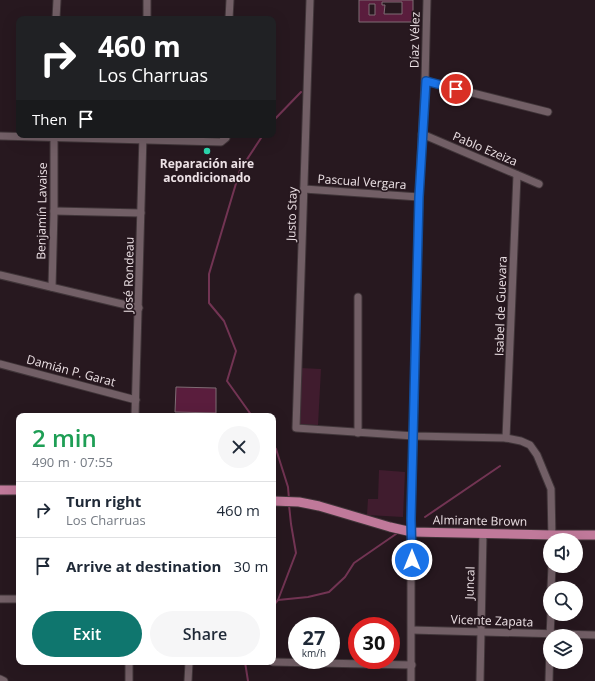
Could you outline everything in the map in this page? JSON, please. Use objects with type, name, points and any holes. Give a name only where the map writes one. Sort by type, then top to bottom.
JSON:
[{"type":"main road","points":[[0,490],[16,490]]},
{"type":"main road","name":"Almirante Brown","points":[[277,501],[299,502],[319,506],[390,528],[412,532],[483,533],[543,537]]},
{"type":"main road","name":"Almirante Brown","points":[[583,536],[595,535]]},
{"type":"street","points":[[56,16],[57,0]]},
{"type":"street","points":[[147,0],[147,16]]},
{"type":"street","points":[[229,16],[230,0]]},
{"type":"street","name":"Justo Stay","points":[[310,0],[296,428],[358,433]]},
{"type":"street","name":"Díaz Vélez","points":[[411,681],[412,532],[419,197],[426,81],[427,0]]},
{"type":"street","points":[[426,81],[548,112]]},
{"type":"street","name":"Pablo Ezeiza","points":[[422,134],[539,184]]},
{"type":"street","points":[[0,136],[16,136]]},
{"type":"street","name":"Benjamín Lavaise","points":[[52,287],[54,138]]},
{"type":"street","name":"José Rondeau","points":[[136,413],[143,138]]},
{"type":"street","points":[[159,138],[221,142],[224,138]]},
{"type":"street","name":"Isabel de Guevara","points":[[506,438],[517,175]]},
{"type":"street","name":"Pascual Vergara","points":[[304,189],[419,197]]},
{"type":"street","points":[[54,211],[142,213]]},
{"type":"street","points":[[0,274],[139,308]]},
{"type":"street","points":[[358,297],[358,433],[506,438],[521,441],[530,445],[537,455],[551,489],[552,533]]},
{"type":"street","name":"Damián P. Garat","points":[[0,364],[136,400]]},
{"type":"street","name":"Juncal","points":[[480,681],[483,533]]},
{"type":"street","points":[[0,599],[16,599]]},
{"type":"street","name":"Vicente Zapata","points":[[412,630],[480,631],[543,635]]},
{"type":"street","name":"Vicente Zapata","points":[[583,635],[595,635]]},
{"type":"street","points":[[276,662],[412,665]]},
{"type":"street","points":[[129,665],[129,681]]},
{"type":"street","points":[[188,681],[189,665]]},
{"type":"street","points":[[548,681],[549,669]]},
{"type":"street","points":[[0,679],[4,681]]},
{"type":"shaded area","points":[[300,368],[321,369],[318,425],[298,424]]},
{"type":"shaded area","points":[[379,470],[405,472],[403,517],[367,515],[368,499],[378,499]]},
{"type":"building","points":[[359,0],[413,0],[413,22],[359,22]],"holes":[[[382,2],[402,2],[402,14],[384,14],[385,5],[382,5]],[[369,4],[375,4],[375,15],[369,15]]]},
{"type":"building","points":[[176,387],[216,388],[216,413],[175,412]]},
{"type":"waterway","points":[[276,118],[301,92]]},
{"type":"waterway","points":[[250,413],[227,381],[236,351],[224,321],[209,303],[209,274],[240,170],[261,138]]},
{"type":"waterway","points":[[276,449],[288,487],[289,499]]},
{"type":"waterway","points":[[425,517],[500,466]]},
{"type":"waterway","points":[[276,602],[296,553],[289,505]]},
{"type":"waterway","points":[[278,600],[308,597],[329,592],[345,577],[354,563],[396,534]]},
{"type":"waterway","points":[[245,665],[248,681]]},
{"type":"place","name":"Reparación aire acondicionado","points":[[207,151]]},
{"type":"route","points":[[412,560],[411,519],[419,197],[426,81],[456,89]]}]
